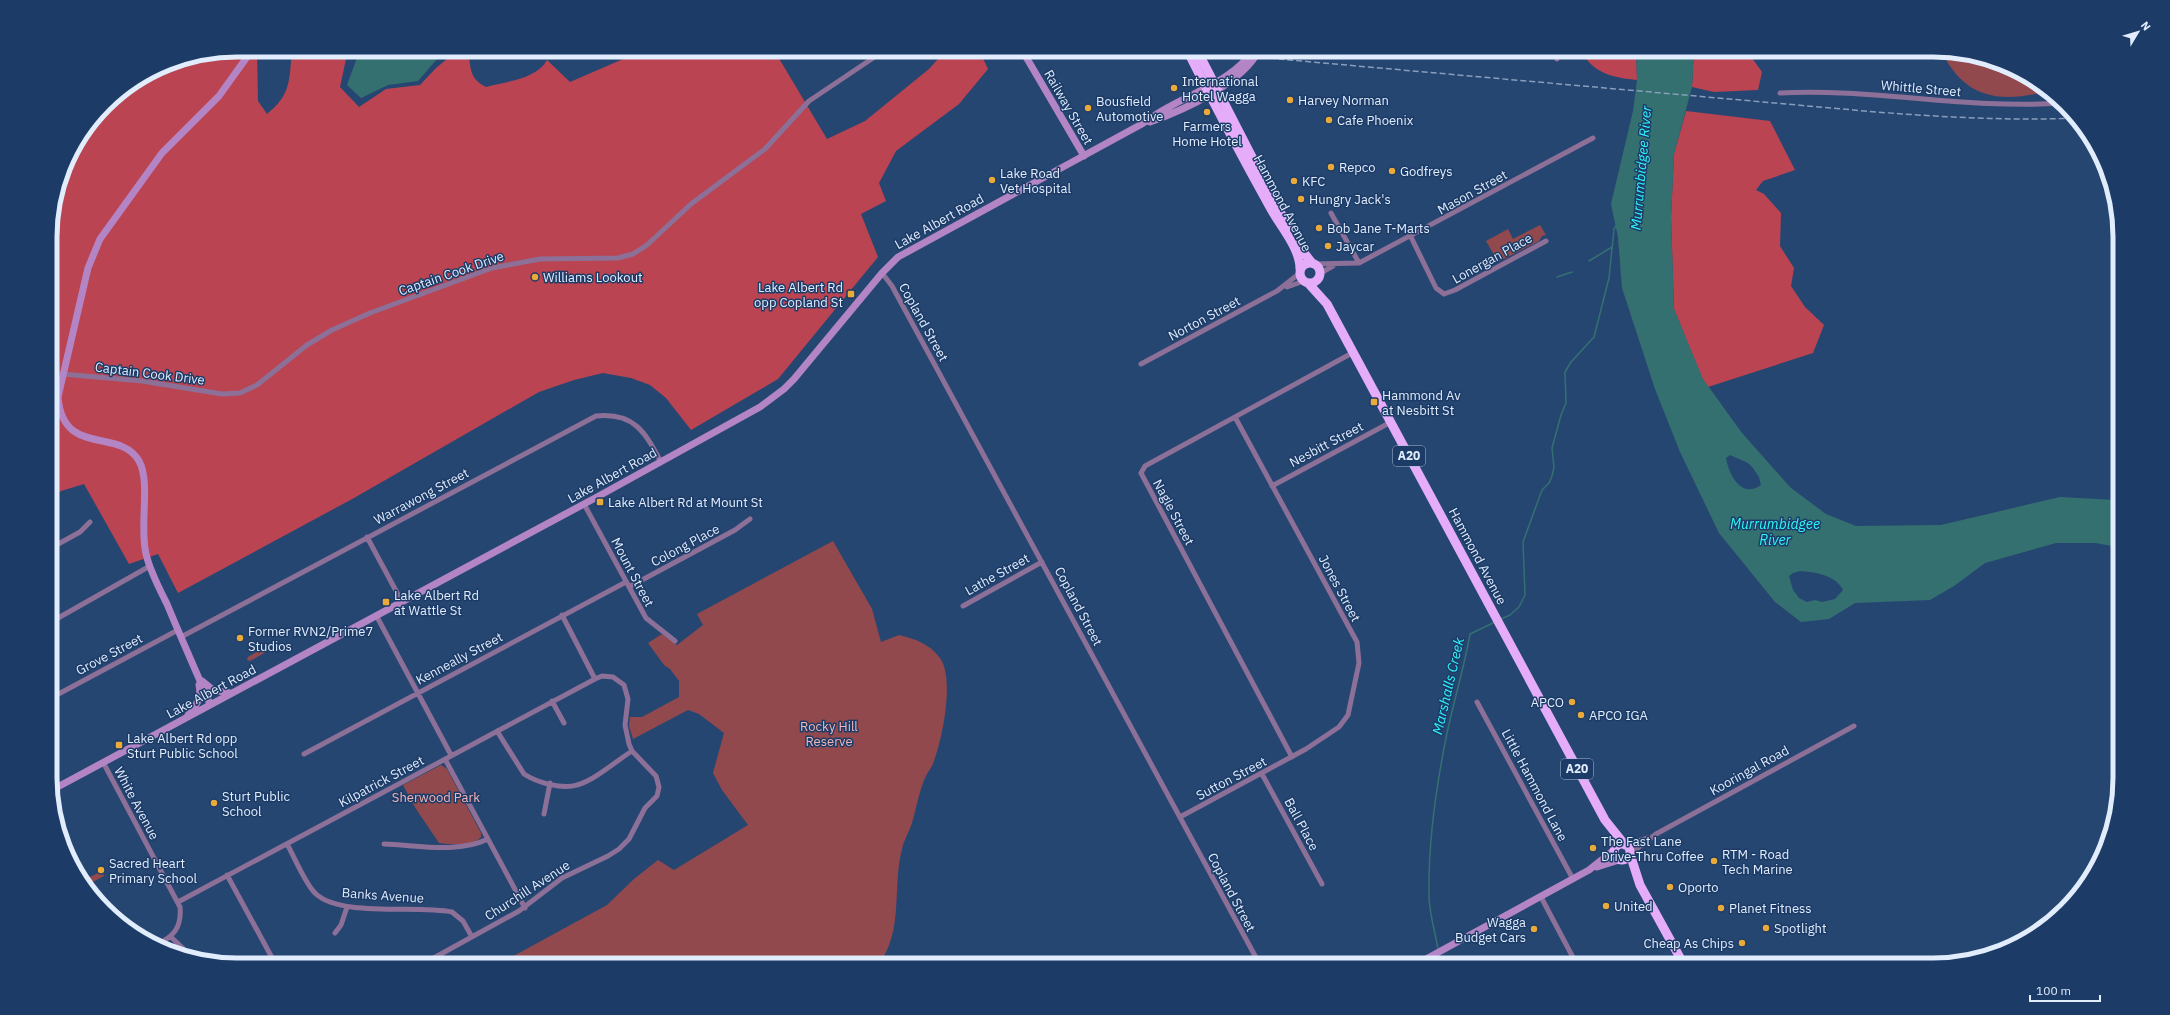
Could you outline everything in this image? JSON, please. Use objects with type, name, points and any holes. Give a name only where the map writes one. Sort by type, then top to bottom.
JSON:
[{"type":"highway","name":"A20","points":[[1192,57],[1212,88]]},
{"type":"highway","name":"A20","points":[[1200,57],[1212,88]]},
{"type":"highway","name":"Hammond Avenue","points":[[1212,88],[1303,254],[1313,264]]},
{"type":"highway","name":"Hammond Avenue","points":[[1212,88],[1271,210],[1293,246],[1300,261],[1303,276],[1327,304],[1354,352],[1605,820],[1615,849]]},
{"type":"highway","name":"A20","points":[[1313,264],[1318,268],[1319,276]]},
{"type":"highway","points":[[1313,264],[1304,265],[1303,276],[1314,282],[1319,276]]},
{"type":"highway","name":"Hammond Avenue","points":[[1319,276],[1327,304]]},
{"type":"highway","name":"Hammond Avenue","points":[[1605,820],[1625,845]]},
{"type":"highway","points":[[1615,849],[1619,845],[1625,845]]},
{"type":"highway","name":"A20","points":[[1625,845],[1629,848],[1640,885]]},
{"type":"highway","name":"A20","points":[[1615,849],[1615,856],[1640,885],[1680,958]]},
{"type":"highway","points":[[1620,860],[1627,859],[1630,854]]},
{"type":"main road","points":[[210,704],[150,566],[142,538],[144,480],[142,466],[138,459],[128,449],[85,438],[69,426],[59,407],[58,397],[62,374],[88,268],[100,239],[162,153],[219,96],[247,57]]},
{"type":"main road","name":"Railway Street","points":[[1026,57],[1084,156]]},
{"type":"main road","points":[[1212,88],[1240,65],[1246,57]]},
{"type":"main road","points":[[1212,88],[1243,72],[1255,57]]},
{"type":"main road","name":"Lake Albert Road","points":[[57,785],[402,602],[760,407],[784,389],[882,273],[904,253],[1140,125],[1212,88]]},
{"type":"main road","points":[[197,674],[213,690],[220,692],[233,692]]},
{"type":"main road","points":[[185,718],[196,705],[200,695],[197,674]]},
{"type":"main road","points":[[1590,870],[1615,849]]},
{"type":"main road","points":[[1428,958],[1590,870],[1620,860]]},
{"type":"street","name":"Captain Cook Drive","points":[[62,374],[142,381],[222,394],[240,393],[257,385],[304,348],[332,330],[370,313],[476,274],[507,264],[540,259],[618,258],[633,254],[647,245],[691,204],[765,149],[802,107],[814,97],[874,57]]},
{"type":"street","name":"Whittle Street","points":[[1780,93],[1820,91],[1965,103],[2053,103]]},
{"type":"street","name":"Mason Street","points":[[1313,264],[1336,265],[1359,263],[1411,237],[1593,138]]},
{"type":"street","points":[[1331,213],[1359,263]]},
{"type":"street","name":"Lonergan Place","points":[[1411,237],[1436,288],[1444,294],[1455,290],[1546,241]]},
{"type":"street","name":"Mason Street","points":[[1319,276],[1336,265]]},
{"type":"street","name":"Copland Street","points":[[882,273],[892,286],[1256,958]]},
{"type":"street","name":"Norton Street","points":[[1141,364],[1303,276]]},
{"type":"street","name":"Norton Street","points":[[1277,291],[1303,276]]},
{"type":"street","name":"Nagle Street","points":[[1292,757],[1141,473],[1145,466],[1354,352]]},
{"type":"street","name":"Warrawong Street","points":[[179,633],[367,537],[560,433],[596,416],[622,417],[638,426],[649,439],[661,462]]},
{"type":"street","name":"Jones Street","points":[[1235,417],[1354,636],[1360,656],[1348,715],[1345,721],[1327,736],[1292,757]]},
{"type":"street","name":"Nesbitt Street","points":[[1272,486],[1391,422]]},
{"type":"street","name":"Mount Street","points":[[584,504],[648,621],[675,641]]},
{"type":"street","name":"Colong Place","points":[[629,587],[735,530],[750,519]]},
{"type":"street","points":[[57,545],[80,532],[90,522]]},
{"type":"street","points":[[367,537],[402,602]]},
{"type":"street","name":"Lathe Street","points":[[962,606],[1042,562]]},
{"type":"street","points":[[57,619],[150,566]]},
{"type":"street","name":"Kenneally Street","points":[[304,754],[626,582]]},
{"type":"street","points":[[376,615],[451,755]]},
{"type":"street","points":[[562,615],[595,679]]},
{"type":"street","name":"Grove Street","points":[[57,695],[179,633]]},
{"type":"street","name":"Churchill Avenue","points":[[434,958],[525,908],[562,878],[608,856],[628,839],[640,816],[656,796],[659,787],[653,772],[632,751],[625,725],[628,699],[624,685],[613,677],[602,676],[595,679]]},
{"type":"street","name":"Kilpatrick Street","points":[[178,902],[595,679]]},
{"type":"street","points":[[552,701],[564,723]]},
{"type":"street","name":"Little Hammond Lane","points":[[1477,702],[1573,879]]},
{"type":"street","name":"Kooringal Road","points":[[1630,854],[1656,834],[1854,726]]},
{"type":"street","points":[[497,731],[524,774],[531,778],[550,783],[576,785],[632,751]]},
{"type":"street","name":"Sutton Street","points":[[1180,817],[1292,757]]},
{"type":"street","points":[[445,759],[525,908]]},
{"type":"street","name":"White Avenue","points":[[103,762],[178,902],[180,921],[176,932],[170,937]]},
{"type":"street","name":"Ball Place","points":[[1262,774],[1322,884]]},
{"type":"street","points":[[544,814],[550,783]]},
{"type":"street","name":"Kooringal Road","points":[[1625,845],[1656,834]]},
{"type":"street","points":[[384,844],[458,847],[478,844],[488,839]]},
{"type":"street","name":"Banks Avenue","points":[[287,844],[314,893],[323,899],[347,906],[452,912],[463,921],[472,937]]},
{"type":"street","points":[[227,876],[272,958]]},
{"type":"street","points":[[1541,897],[1573,958]]},
{"type":"street","points":[[335,932],[341,926],[347,906]]},
{"type":"street","points":[[162,941],[170,937],[184,950]]},
{"type":"green space","points":[[1945,57],[1968,60],[2002,71],[2023,81],[2041,93],[2016,97],[2001,97],[1986,94],[1974,89],[1962,80],[1951,68]]},
{"type":"green space","points":[[1540,225],[1546,235],[1542,236],[1539,241],[1498,262],[1486,241],[1508,229],[1513,239]]},
{"type":"green space","name":"Rocky Hill Reserve","points":[[833,541],[872,609],[881,642],[899,635],[916,640],[927,646],[940,658],[944,668],[946,680],[946,710],[940,741],[933,764],[924,780],[912,823],[903,846],[899,863],[895,923],[887,951],[883,958],[510,958],[607,905],[634,879],[658,860],[674,870],[748,825],[722,790],[713,773],[724,733],[699,714],[688,710],[633,739],[629,726],[630,717],[642,717],[679,697],[679,681],[670,669],[664,665],[648,643],[662,634],[677,645],[703,625],[697,614]]},
{"type":"green space","points":[[265,647],[268,648],[268,651],[250,661],[247,660],[248,657]]},
{"type":"green space","name":"Sherwood Park","points":[[441,765],[447,769],[481,833],[481,837],[472,843],[439,843],[416,809],[403,785]]},
{"type":"green space","points":[[102,871],[104,876],[91,883],[87,878]]},
{"type":"shaded area","points":[[225,57],[257,57],[258,101],[267,114],[281,100],[285,93],[288,85],[291,57],[348,57],[340,87],[359,107],[386,89],[420,85],[436,68],[449,57],[469,57],[470,66],[475,78],[486,87],[528,76],[542,67],[547,60],[570,82],[628,57],[778,57],[827,139],[865,121],[929,69],[940,57],[982,57],[988,69],[959,104],[896,151],[879,183],[886,201],[861,214],[878,257],[778,379],[691,430],[666,398],[650,385],[631,378],[603,373],[574,380],[539,392],[354,498],[178,593],[158,554],[129,564],[84,484],[57,493],[57,225],[60,202],[71,168],[87,137],[102,118],[118,102],[137,87],[157,76],[202,60]]},
{"type":"shaded area","points":[[1636,57],[1637,80],[1620,78],[1604,73],[1591,64],[1586,58]]},
{"type":"shaded area","points":[[1694,57],[1751,57],[1762,72],[1758,90],[1714,92],[1692,87]]},
{"type":"shaded area","points":[[1686,111],[1770,121],[1795,170],[1763,181],[1756,190],[1764,194],[1781,213],[1780,246],[1794,268],[1791,286],[1805,307],[1824,325],[1813,353],[1708,387],[1702,378],[1674,309],[1671,217],[1674,154]]},
{"type":"water","points":[[439,57],[418,81],[388,85],[361,98],[347,85],[357,58]]},
{"type":"water","name":"Murrumbidgee River","points":[[1636,57],[1694,57],[1692,87],[1674,154],[1671,217],[1674,309],[1703,379],[1742,433],[1791,488],[1826,514],[1856,526],[1941,525],[2060,497],[2113,500],[2113,546],[2095,543],[2056,543],[1985,563],[1954,586],[1930,600],[1855,603],[1829,619],[1801,622],[1775,602],[1719,533],[1680,452],[1655,389],[1622,288],[1618,237],[1611,204],[1633,111],[1637,80]],"holes":[[[1730,455],[1748,463],[1759,477],[1761,485],[1754,489],[1742,487],[1737,483],[1733,478],[1726,458]],[[1800,571],[1812,572],[1830,578],[1840,585],[1843,590],[1835,599],[1822,602],[1815,600],[1807,602],[1799,598],[1793,590],[1789,576]]]},
{"type":"waterway","name":"Marshalls Creek","points":[[1501,619],[1510,615],[1519,607],[1525,595],[1523,542],[1542,490],[1549,483],[1552,476],[1554,467],[1552,448],[1561,415],[1566,403],[1565,372],[1571,362],[1594,337],[1609,278],[1614,229],[1616,226]]},
{"type":"waterway","points":[[1589,261],[1612,247]]},
{"type":"waterway","points":[[1557,277],[1572,272]]},
{"type":"waterway","name":"Marshalls Creek","points":[[1438,949],[1430,908],[1429,875],[1433,816],[1442,757],[1470,634],[1495,622]]},
{"type":"railway","points":[[1258,57],[1876,112],[1976,118],[2068,118]]},
{"type":"place","name":"International Hotel Wagga","points":[[1174,88]]},
{"type":"place","name":"Harvey Norman","points":[[1290,100]]},
{"type":"place","name":"Bousfield Automotive","points":[[1088,108]]},
{"type":"place","name":"Farmers Home Hotel","points":[[1207,112]]},
{"type":"place","name":"Cafe Phoenix","points":[[1329,120]]},
{"type":"place","name":"Repco","points":[[1331,167]]},
{"type":"place","name":"Godfreys","points":[[1392,171]]},
{"type":"place","name":"Lake Road Vet Hospital","points":[[992,180]]},
{"type":"place","name":"KFC","points":[[1294,181]]},
{"type":"place","name":"Hungry Jack's","points":[[1301,199]]},
{"type":"place","name":"Bob Jane T-Marts","points":[[1319,228]]},
{"type":"place","name":"Jaycar","points":[[1328,246]]},
{"type":"place","name":"Williams Lookout","points":[[535,277]]},
{"type":"place","name":"Lake Albert Rd opp Copland St","points":[[851,294]]},
{"type":"place","name":"Hammond Av at Nesbitt St","points":[[1374,402]]},
{"type":"place","name":"Lake Albert Rd at Mount St","points":[[600,502]]},
{"type":"place","name":"Lake Albert Rd at Wattle St","points":[[386,602]]},
{"type":"place","name":"Former RVN2/Prime7 Studios","points":[[240,638]]},
{"type":"place","name":"APCO","points":[[1572,702]]},
{"type":"place","name":"APCO IGA","points":[[1581,715]]},
{"type":"place","name":"Lake Albert Rd opp Sturt Public School","points":[[119,745]]},
{"type":"place","name":"Sturt Public School","points":[[214,803]]},
{"type":"place","name":"The Fast Lane Drive-Thru Coffee","points":[[1593,848]]},
{"type":"place","name":"RTM - Road Tech Marine","points":[[1714,861]]},
{"type":"place","name":"Sacred Heart Primary School","points":[[101,870]]},
{"type":"place","name":"Oporto","points":[[1670,887]]},
{"type":"place","name":"United","points":[[1606,906]]},
{"type":"place","name":"Planet Fitness","points":[[1721,908]]},
{"type":"place","name":"Spotlight","points":[[1766,928]]},
{"type":"place","name":"Wagga Budget Cars","points":[[1534,929]]},
{"type":"place","name":"Cheap As Chips","points":[[1742,943]]}]
